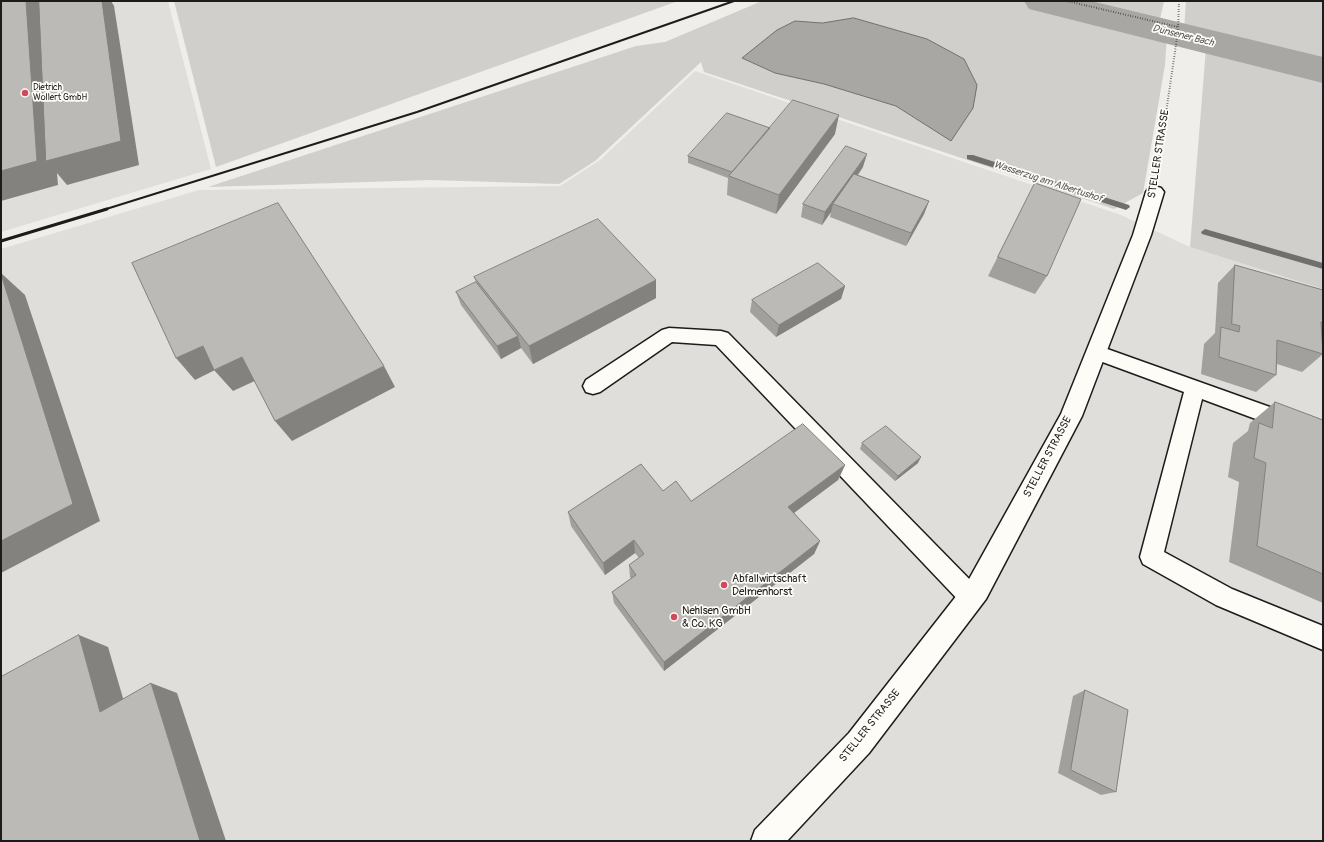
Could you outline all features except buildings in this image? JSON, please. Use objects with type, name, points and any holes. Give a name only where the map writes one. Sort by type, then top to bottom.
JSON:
[{"type":"street","name":"STELLER STRASSE","points":[[766,841],[859,743],[972,597],[1071,416],[1142,235],[1155,192]]},
{"type":"lane","points":[[593,386],[669,335],[720,338],[972,597]]},
{"type":"lane","points":[[1096,352],[1323,435]]},
{"type":"lane","points":[[1195,389],[1151,557],[1224,598],[1323,638]]},
{"type":"path","points":[[1066,1],[1178,27]]},
{"type":"path","name":"STELLER STRASSE","points":[[1155,192],[1178,31],[1179,1]]},
{"type":"shaded area","points":[[1,1],[168,1],[211,169],[1,232]]},
{"type":"shaded area","points":[[174,1],[678,1],[216,167]]},
{"type":"shaded area","points":[[762,1],[1045,1],[1167,34],[1165,65],[1143,193],[1114,209],[704,72],[701,62],[595,161],[559,184],[431,180],[208,187],[636,46],[665,42]],"holes":[[[854,18],[927,39],[964,59],[951,141],[896,106],[824,84],[775,73],[742,58],[795,21],[822,23]]]},
{"type":"shaded area","points":[[1082,1],[1164,1],[1160,19]]},
{"type":"shaded area","points":[[1186,1],[1323,1],[1323,64],[1184,30]]},
{"type":"shaded area","points":[[854,18],[927,39],[964,59],[977,85],[973,108],[951,141],[896,106],[824,84],[775,73],[742,58],[777,30],[795,21],[822,23]]},
{"type":"shaded area","points":[[1206,48],[1323,76],[1323,289],[1190,247]]},
{"type":"shaded area","points":[[695,71],[1121,215],[1190,247],[1323,289],[1323,841],[1,841],[1,249],[199,190],[560,186],[600,160]]},
{"type":"waterway","name":"Dünsener Bach","points":[[1043,1],[1323,70]]},
{"type":"waterway","name":"Wasserzug am Albertushof","points":[[970,157],[1126,207]]},
{"type":"waterway","name":"Wasserzug am Albertushof","points":[[1205,232],[1323,266]]},
{"type":"railway","points":[[103,210],[417,112],[734,1]]},
{"type":"railway","points":[[1,241],[107,209]]},
{"type":"place","name":"Dietrich Wollert GmbH","points":[[25,93]]},
{"type":"place","name":"Abfallwirtschaft Delmenhorst","points":[[724,585]]},
{"type":"place","name":"Nehlsen GmbH & Co. KG","points":[[674,617]]}]
